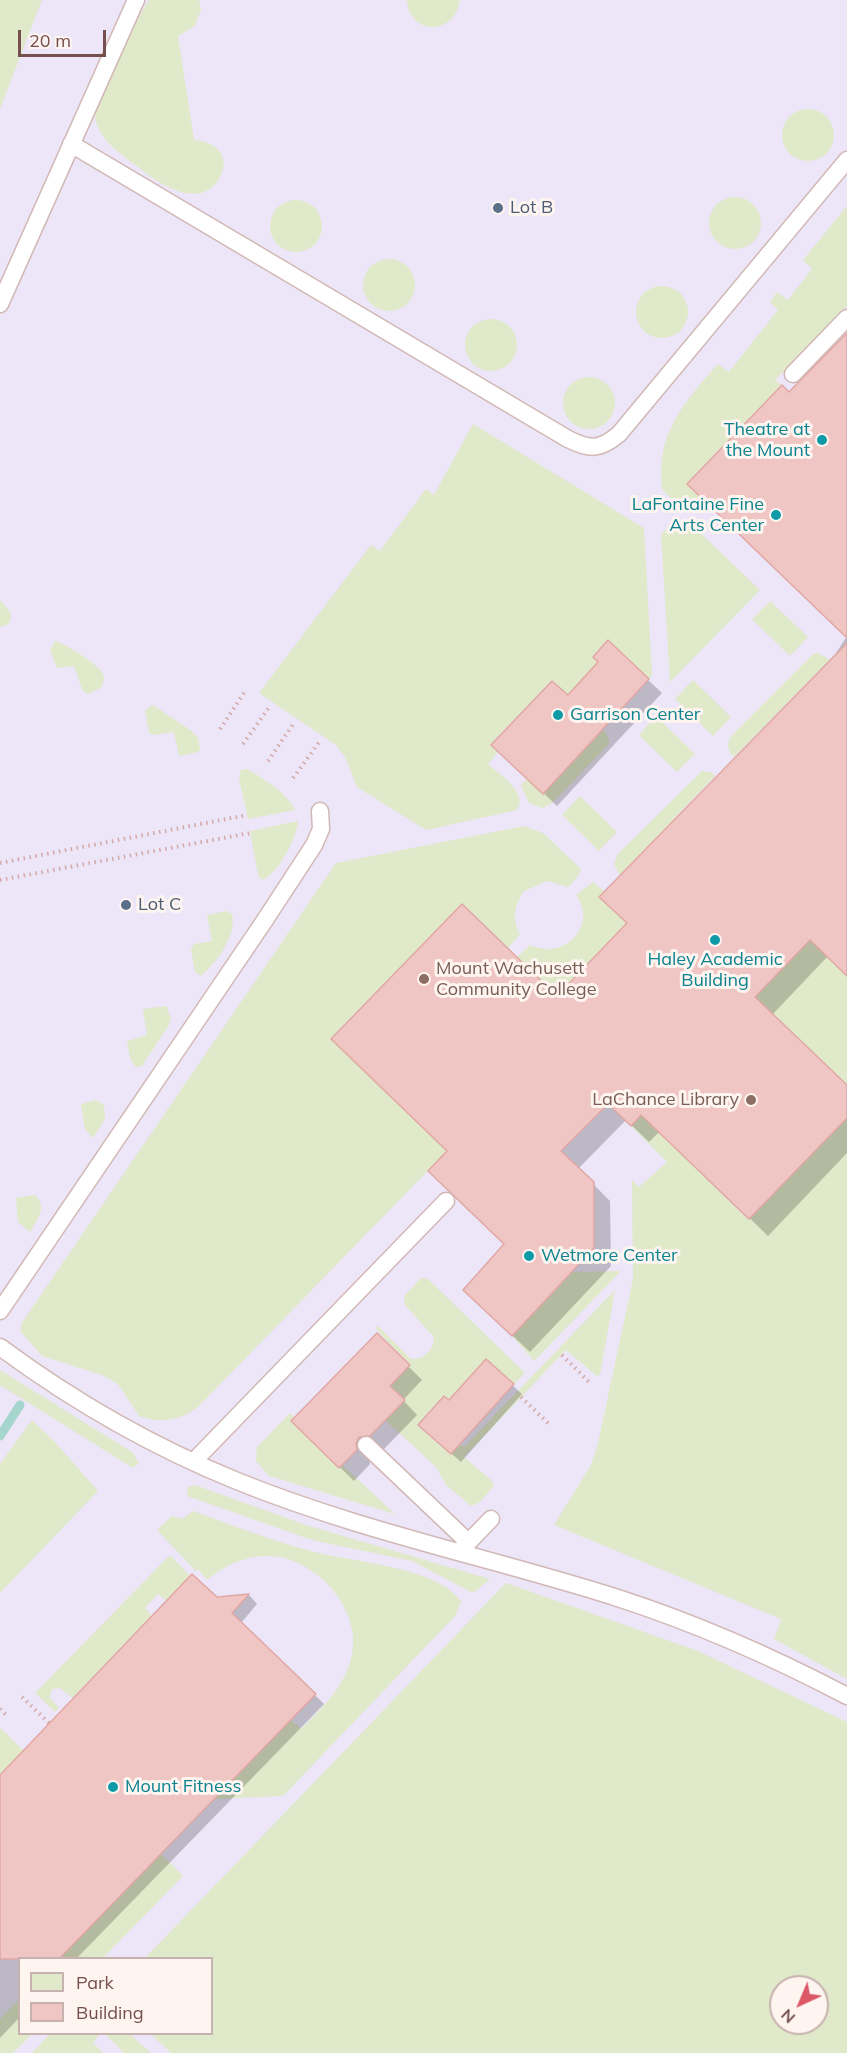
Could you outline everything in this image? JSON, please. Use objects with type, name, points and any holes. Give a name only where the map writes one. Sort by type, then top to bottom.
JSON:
[{"type":"lane","points":[[0,304],[136,0]]},
{"type":"lane","points":[[71,144],[568,439],[584,447],[597,448],[607,445],[619,434],[847,160]]},
{"type":"lane","points":[[794,374],[847,318]]},
{"type":"lane","points":[[0,1311],[266,920],[314,845],[321,829],[320,811]]},
{"type":"lane","points":[[193,1462],[446,1201]]},
{"type":"lane","points":[[0,1347],[101,1414],[193,1462],[291,1500],[463,1547],[709,1630],[753,1648],[847,1696]]},
{"type":"lane","points":[[366,1445],[463,1547]]},
{"type":"lane","points":[[463,1547],[491,1519]]},
{"type":"path","points":[[220,729],[246,690]]},
{"type":"path","points":[[243,744],[270,706]]},
{"type":"path","points":[[268,761],[294,723]]},
{"type":"path","points":[[293,778],[320,741]]},
{"type":"path","points":[[0,864],[247,815]]},
{"type":"path","points":[[0,880],[250,833]]},
{"type":"path","points":[[562,1355],[591,1384]]},
{"type":"path","points":[[521,1397],[551,1426]]},
{"type":"path","points":[[22,1697],[50,1724]]},
{"type":"path","points":[[0,1709],[6,1715]]},
{"type":"shaded area","name":"Mount Wachusett Community College","points":[[0,0],[847,0],[847,2053],[0,2053]]},
{"type":"green space","points":[[0,0],[42,0],[0,109]]},
{"type":"green space","points":[[149,0],[199,0],[201,10],[195,26],[178,36],[194,140],[215,147],[223,159],[219,180],[214,186],[201,193],[177,191],[155,179],[113,147],[97,125],[96,107],[101,94],[117,58]]},
{"type":"green space","points":[[407,0],[460,0],[450,20],[432,27],[415,20]]},
{"type":"green space","points":[[803,109],[813,109],[827,116],[834,135],[827,154],[813,161],[803,161],[793,157],[786,150],[782,140],[782,130],[786,120],[793,113]]},
{"type":"green space","points":[[730,197],[740,197],[754,204],[761,223],[754,242],[740,249],[730,249],[720,245],[713,238],[709,228],[709,218],[713,208],[720,201]]},
{"type":"green space","points":[[291,200],[301,200],[315,207],[322,226],[315,245],[301,252],[291,252],[281,248],[274,241],[270,231],[270,221],[274,211],[281,204]]},
{"type":"green space","points":[[847,206],[847,306],[775,380],[782,385],[688,483],[710,506],[696,510],[677,503],[662,489],[661,470],[668,436],[683,406],[718,364],[729,372],[778,310],[770,302],[777,292],[788,300],[812,269],[803,260]]},
{"type":"green space","points":[[384,259],[394,259],[408,266],[415,285],[408,304],[394,311],[384,311],[374,307],[367,300],[363,290],[363,280],[367,270],[374,263]]},
{"type":"green space","points":[[657,286],[667,286],[681,293],[688,312],[681,331],[667,338],[657,338],[647,334],[640,327],[636,317],[636,307],[640,297],[647,290]]},
{"type":"green space","points":[[486,319],[496,319],[510,326],[517,345],[510,364],[496,371],[486,371],[476,367],[469,360],[465,350],[465,340],[469,330],[476,323]]},
{"type":"green space","points":[[584,377],[594,377],[608,384],[615,403],[608,422],[594,429],[584,429],[574,425],[567,418],[563,408],[563,398],[567,388],[574,381]]},
{"type":"green space","points":[[473,424],[644,528],[652,674],[649,679],[608,640],[593,657],[598,662],[568,695],[552,681],[491,745],[498,752],[488,764],[516,791],[520,804],[517,810],[426,830],[357,787],[345,757],[336,745],[259,693],[371,545],[380,551],[426,489],[434,495]]},
{"type":"green space","points":[[682,523],[694,527],[760,590],[670,682],[661,534],[670,526]]},
{"type":"green space","points":[[0,600],[10,612],[11,619],[8,624],[0,627]]},
{"type":"green space","points":[[770,601],[808,637],[790,656],[752,619]]},
{"type":"green space","points":[[55,641],[81,655],[100,670],[104,678],[101,688],[87,694],[82,689],[74,666],[57,668],[50,650]]},
{"type":"green space","points":[[818,653],[830,660],[734,757],[728,746],[732,735],[813,654]]},
{"type":"green space","points":[[693,680],[731,717],[713,736],[675,699]]},
{"type":"green space","points":[[153,705],[193,732],[198,738],[200,749],[198,752],[179,756],[174,732],[154,735],[149,733],[145,710]]},
{"type":"green space","points":[[656,716],[695,754],[677,772],[639,735]]},
{"type":"green space","points":[[603,730],[608,737],[609,744],[553,802],[543,808],[529,803],[521,785],[527,779],[543,794]]},
{"type":"green space","points":[[248,769],[281,792],[295,810],[248,819],[239,779],[241,770]]},
{"type":"green space","points":[[702,771],[711,772],[715,776],[620,875],[614,864],[618,854]]},
{"type":"green space","points":[[580,796],[617,832],[599,851],[562,815]]},
{"type":"green space","points":[[298,821],[286,855],[274,871],[262,880],[258,875],[250,831]]},
{"type":"green space","points":[[524,826],[543,833],[581,869],[579,875],[568,887],[547,881],[524,891],[515,912],[520,934],[508,948],[462,904],[332,1039],[447,1151],[200,1405],[186,1415],[171,1420],[156,1420],[139,1416],[118,1384],[102,1375],[42,1356],[21,1332],[21,1324],[336,863]]},
{"type":"green space","points":[[593,882],[605,892],[632,927],[611,941],[584,968],[560,999],[517,957],[530,945],[542,949],[554,948],[565,945],[574,938],[583,919],[582,907],[576,895]]},
{"type":"green space","points":[[843,906],[847,943],[830,960],[847,976],[847,1085],[755,997]]},
{"type":"green space","points":[[226,911],[232,914],[233,922],[229,939],[213,964],[201,976],[195,972],[191,949],[194,944],[212,941],[207,915]]},
{"type":"green space","points":[[166,1006],[171,1018],[169,1025],[142,1066],[136,1067],[130,1059],[127,1041],[147,1035],[143,1009]]},
{"type":"green space","points":[[96,1100],[104,1105],[105,1119],[93,1138],[85,1129],[81,1104]]},
{"type":"green space","points":[[641,1115],[749,1219],[847,1118],[847,1679],[774,1639],[781,1619],[554,1525],[591,1465],[598,1443],[633,1279],[632,1180],[639,1187],[667,1162],[631,1126]]},
{"type":"green space","points":[[35,1195],[41,1204],[41,1209],[30,1232],[18,1222],[16,1198]]},
{"type":"green space","points":[[621,1271],[534,1361],[512,1336],[573,1272]]},
{"type":"green space","points":[[421,1278],[428,1279],[525,1373],[514,1384],[486,1359],[449,1400],[443,1396],[418,1425],[451,1454],[460,1444],[464,1447],[615,1290],[600,1375],[597,1376],[566,1350],[464,1457],[492,1481],[494,1486],[480,1502],[471,1506],[446,1485],[436,1467],[385,1420],[405,1401],[390,1386],[410,1365],[376,1329],[377,1325],[411,1359],[420,1358],[427,1353],[434,1337],[404,1304],[405,1295]]},
{"type":"green space","points":[[0,1370],[132,1452],[139,1463],[133,1468],[0,1385]]},
{"type":"green space","points":[[290,1413],[295,1417],[291,1421],[339,1468],[342,1465],[395,1514],[269,1476],[256,1461],[257,1447]]},
{"type":"green space","points":[[32,1420],[55,1442],[98,1491],[0,1593],[0,1464]]},
{"type":"green space","points":[[195,1485],[309,1526],[490,1579],[473,1593],[412,1561],[312,1540],[187,1496],[188,1487]]},
{"type":"green space","points":[[193,1511],[300,1548],[414,1573],[433,1580],[461,1601],[456,1615],[283,1796],[214,1799],[291,1720],[301,1729],[339,1687],[352,1655],[353,1637],[349,1619],[342,1602],[317,1574],[301,1564],[284,1558],[258,1556],[242,1560],[220,1570],[207,1580],[198,1569],[193,1574],[195,1570],[157,1530],[172,1516],[182,1519]]},
{"type":"green space","points":[[170,1555],[190,1576],[167,1601],[158,1594],[145,1608],[152,1616],[74,1699],[60,1688],[52,1689],[50,1698],[59,1708],[55,1712],[35,1693]]},
{"type":"green space","points":[[506,1583],[698,1651],[847,1722],[847,2053],[171,2053],[152,2035],[213,2035],[213,1957],[146,1957]]},
{"type":"green space","points":[[0,1729],[24,1751],[0,1775]]},
{"type":"green space","points":[[161,1854],[183,1876],[104,1957],[60,1957]]},
{"type":"green space","points":[[18,2000],[18,2035],[31,2035],[13,2053],[0,2053],[0,2019]]},
{"type":"green space","points":[[49,2035],[99,2035],[93,2043],[103,2053],[32,2053]]},
{"type":"green space","points":[[106,2035],[131,2035],[151,2053],[124,2053]]},
{"type":"building","name":"LaFontaine Fine Arts Center","points":[[847,333],[847,638],[687,484],[782,385],[789,392]]},
{"type":"building","name":"Garrison Center","points":[[608,640],[649,679],[543,794],[491,745],[552,681],[568,695],[598,662],[593,657]]},
{"type":"building","name":"Haley Academic Building","points":[[847,643],[847,976],[810,940],[755,997],[847,1085],[847,1118],[749,1219],[641,1115],[631,1126],[608,1104],[561,1151],[594,1182],[594,1248],[512,1336],[463,1290],[504,1244],[428,1171],[447,1151],[331,1039],[462,904],[557,996],[627,923],[599,897]]},
{"type":"building","points":[[377,1333],[410,1365],[390,1386],[405,1400],[370,1436],[359,1437],[356,1443],[357,1450],[339,1468],[291,1421]]},
{"type":"building","points":[[486,1359],[514,1384],[451,1454],[418,1425],[444,1396],[449,1400]]},
{"type":"building","name":"Mount Fitness","points":[[192,1574],[217,1597],[249,1594],[232,1613],[316,1694],[61,1957],[0,1959],[0,1775]]},
{"type":"waterway","points":[[0,1436],[20,1405]]},
{"type":"place","name":"Lot B","points":[[498,208]]},
{"type":"place","name":"Theatre at the Mount","points":[[822,440]]},
{"type":"place","name":"LaFontaine Fine Arts Center","points":[[776,515]]},
{"type":"place","name":"Garrison Center","points":[[558,715]]},
{"type":"place","name":"Lot C","points":[[126,905]]},
{"type":"place","name":"Haley Academic Building","points":[[715,940]]},
{"type":"place","name":"Mount Wachusett Community College","points":[[424,979]]},
{"type":"place","name":"LaChance Library","points":[[751,1100]]},
{"type":"place","name":"Wetmore Center","points":[[529,1256]]},
{"type":"place","name":"Mount Fitness","points":[[113,1787]]}]
